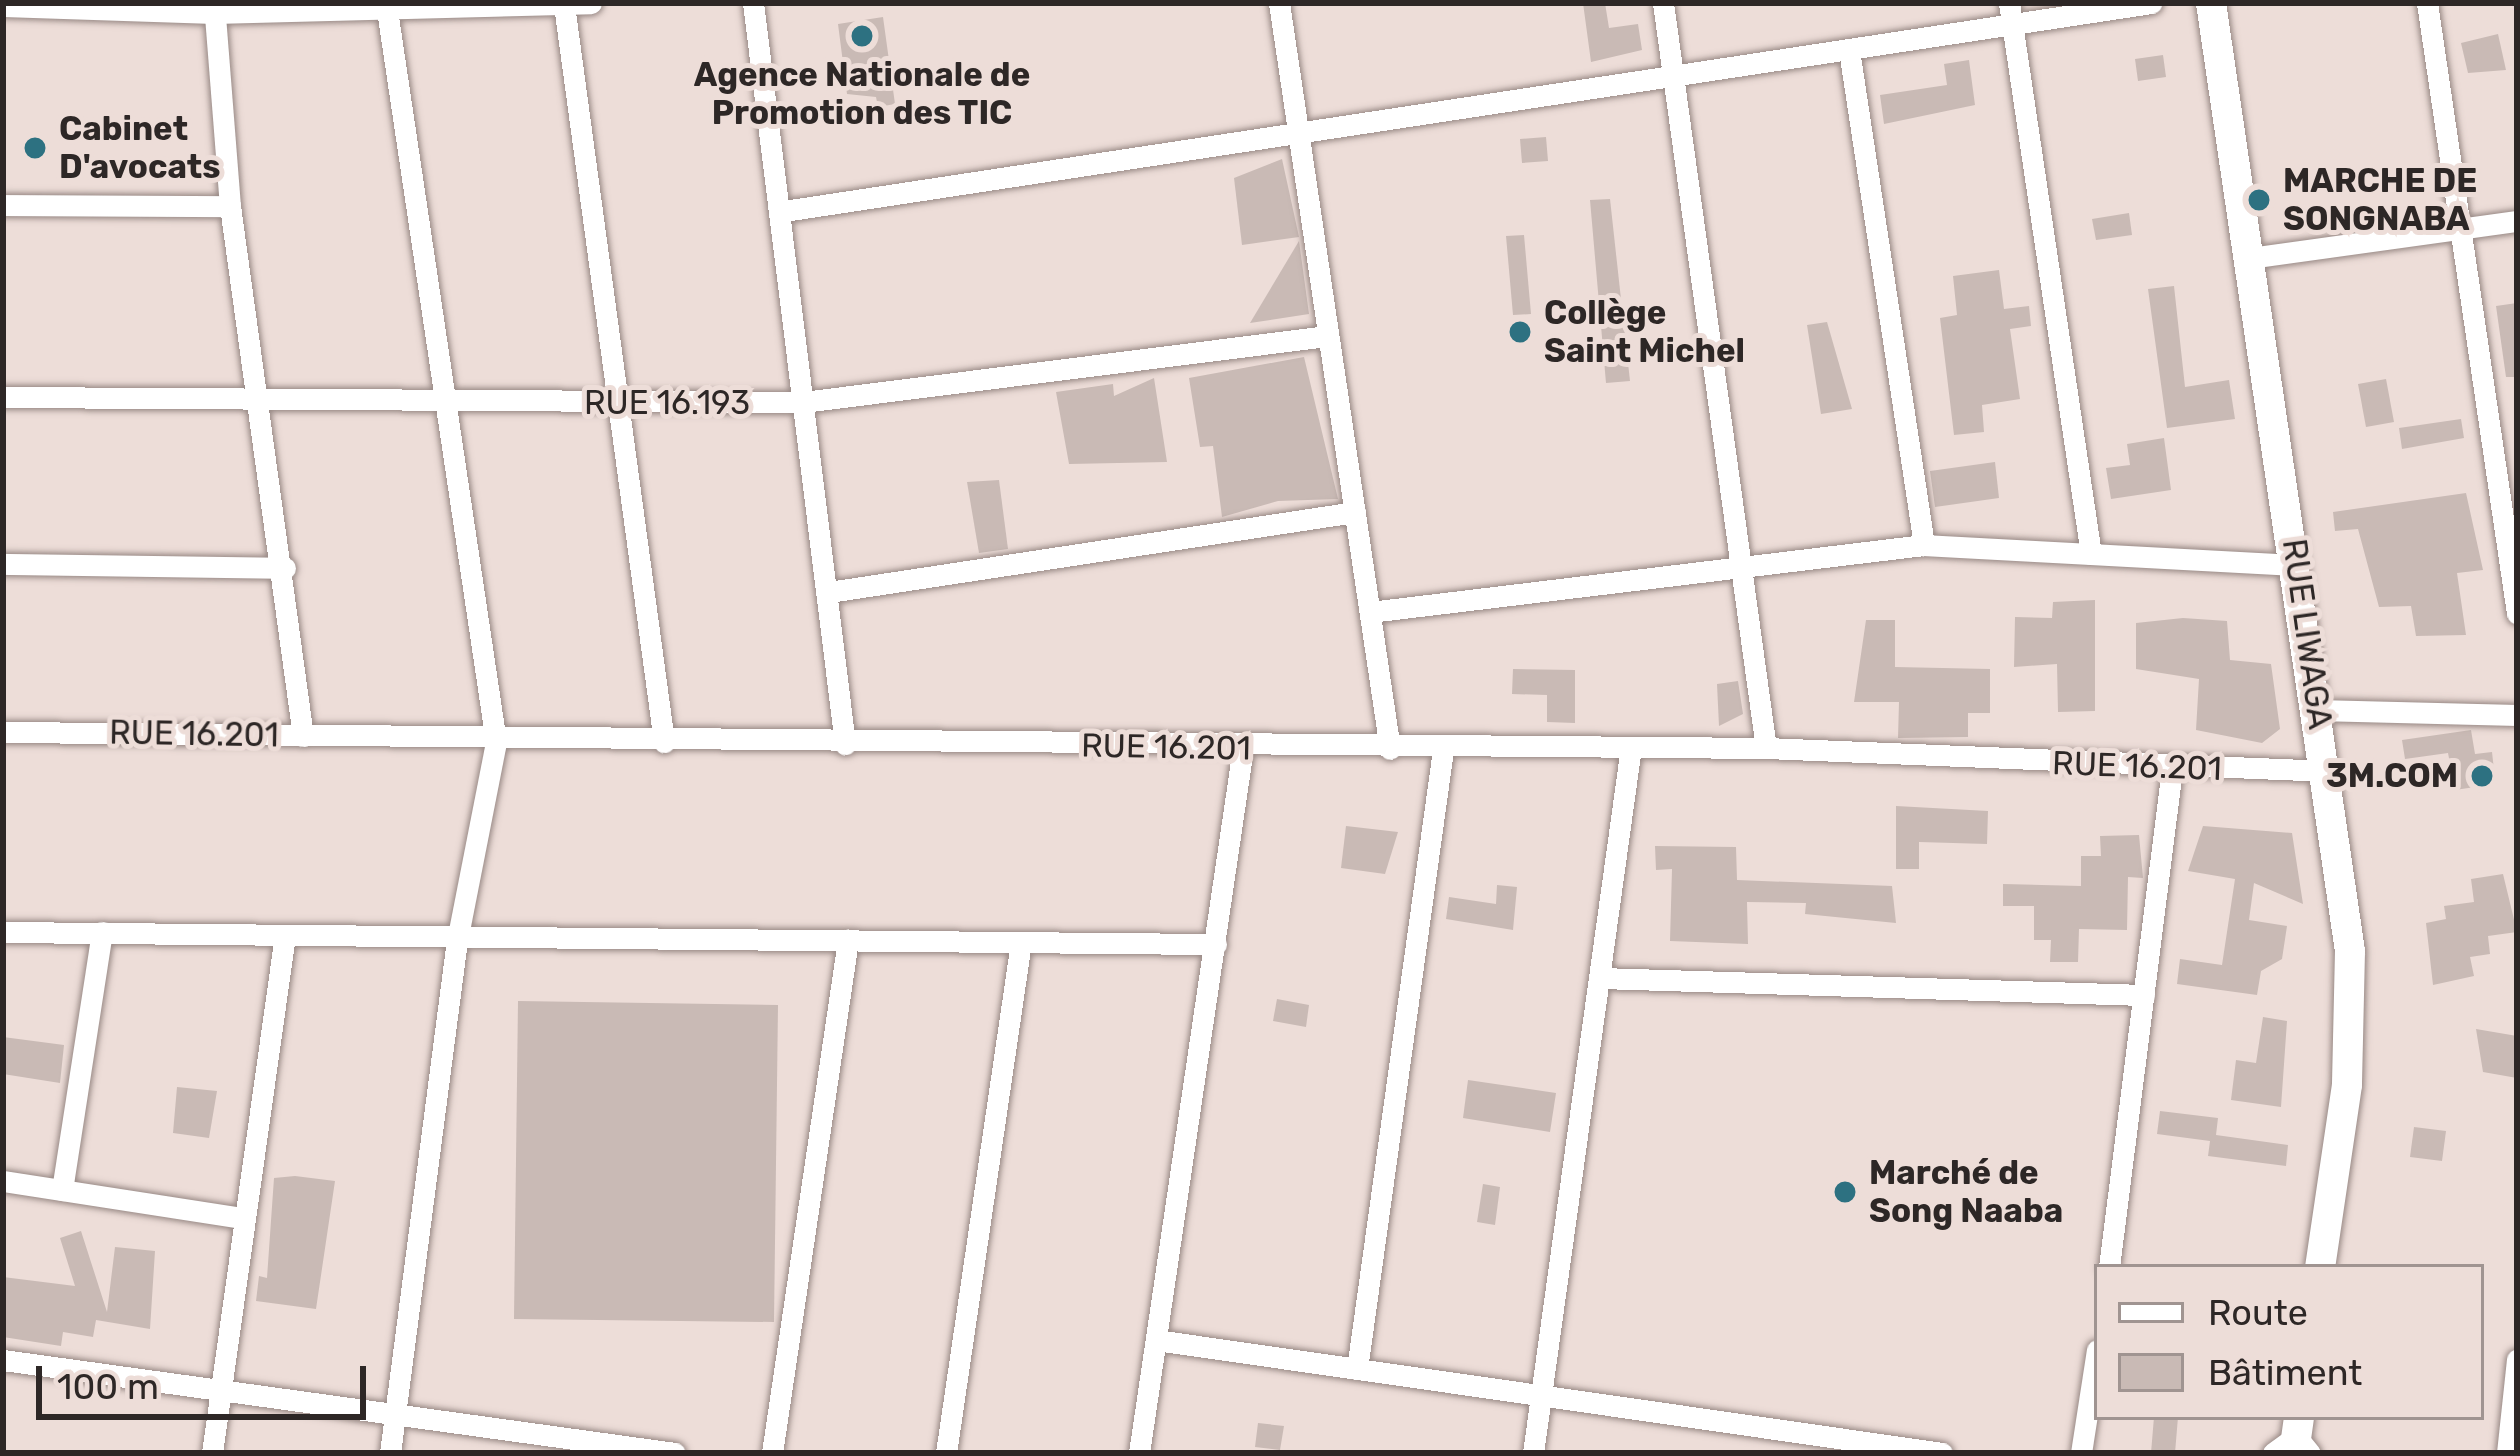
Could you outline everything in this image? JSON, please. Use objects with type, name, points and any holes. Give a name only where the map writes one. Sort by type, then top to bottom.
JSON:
[{"type":"main road","name":"RUE LIWAGA","points":[[2211,3],[2328,771],[2352,1019],[2320,1264]]},
{"type":"street","points":[[3,6],[387,10],[591,3]]},
{"type":"street","points":[[753,3],[784,211],[844,744]]},
{"type":"street","points":[[1279,3],[1390,749]]},
{"type":"street","points":[[1663,3],[1746,563],[1766,748]]},
{"type":"street","points":[[2009,3],[2091,554]]},
{"type":"street","points":[[784,211],[2151,3]]},
{"type":"street","points":[[2427,3],[2517,613]]},
{"type":"street","points":[[564,5],[664,742]]},
{"type":"street","points":[[214,8],[230,206],[286,568],[304,736]]},
{"type":"street","points":[[387,10],[496,742],[457,940],[390,1453]]},
{"type":"street","points":[[1849,50],[1924,545]]},
{"type":"street","points":[[3,206],[230,206]]},
{"type":"street","points":[[2250,258],[2517,221]]},
{"type":"street","name":"RUE 16.193","points":[[3,397],[449,404],[803,402],[1327,335]]},
{"type":"street","points":[[829,592],[1355,512]]},
{"type":"street","points":[[1370,612],[1924,545],[2298,565]]},
{"type":"street","points":[[3,564],[286,568]]},
{"type":"street","points":[[2317,710],[2517,715]]},
{"type":"street","name":"RUE 16.201","points":[[3,732],[1630,754],[1766,748],[2172,769],[2328,771]]},
{"type":"street","points":[[1139,1453],[1244,748]]},
{"type":"street","points":[[1358,1369],[1443,750]]},
{"type":"street","points":[[1533,1453],[1630,754]]},
{"type":"street","points":[[2109,1264],[2172,769]]},
{"type":"street","points":[[3,932],[1216,944]]},
{"type":"street","points":[[62,1190],[102,932]]},
{"type":"street","points":[[212,1453],[285,935]]},
{"type":"street","points":[[772,1453],[848,940]]},
{"type":"street","points":[[946,1453],[1021,942]]},
{"type":"street","points":[[1600,978],[2144,994]]},
{"type":"street","points":[[3,1181],[242,1218]]},
{"type":"street","points":[[1156,1340],[1942,1453]]},
{"type":"street","points":[[3,1360],[675,1453]]},
{"type":"street","points":[[2507,1453],[2517,1360]]},
{"type":"street","points":[[2081,1453],[2094,1369]]},
{"type":"building","points":[[1583,3],[1605,3],[1609,28],[1638,24],[1642,50],[1591,62]]},
{"type":"building","points":[[883,17],[895,104],[878,107],[876,97],[847,94],[838,24]]},
{"type":"building","points":[[2498,34],[2506,70],[2468,73],[2461,43]]},
{"type":"building","points":[[2163,55],[2166,77],[2138,81],[2135,59]]},
{"type":"building","points":[[1969,60],[1975,105],[1884,124],[1880,95],[1947,85],[1944,64]]},
{"type":"building","points":[[1546,137],[1548,161],[1522,163],[1520,139]]},
{"type":"building","points":[[1282,159],[1299,237],[1242,245],[1234,178]]},
{"type":"building","points":[[1610,199],[1630,381],[1606,383],[1590,200]]},
{"type":"building","points":[[2129,213],[2132,235],[2096,240],[2092,219]]},
{"type":"building","points":[[1524,235],[1531,314],[1513,315],[1506,236]]},
{"type":"building","points":[[1299,241],[1309,314],[1250,323]]},
{"type":"building","points":[[1999,270],[2004,309],[2029,306],[2031,326],[2010,329],[2020,399],[1982,405],[1984,432],[1954,435],[1940,318],[1957,315],[1953,276]]},
{"type":"building","points":[[2174,286],[2185,387],[2229,380],[2235,419],[2167,428],[2148,289]]},
{"type":"building","points":[[2517,303],[2517,377],[2506,377],[2496,306]]},
{"type":"building","points":[[1827,322],[1852,409],[1821,414],[1807,325]]},
{"type":"building","points":[[1304,357],[1338,499],[1278,501],[1222,517],[1213,446],[1200,447],[1189,378]]},
{"type":"building","points":[[1154,378],[1167,462],[1069,464],[1056,392],[1113,384],[1114,396]]},
{"type":"building","points":[[2386,379],[2394,422],[2366,427],[2358,384]]},
{"type":"building","points":[[2461,419],[2464,438],[2402,449],[2399,428]]},
{"type":"building","points":[[2164,438],[2171,490],[2111,499],[2106,468],[2130,465],[2127,444]]},
{"type":"building","points":[[1995,462],[1999,498],[1935,507],[1930,471]]},
{"type":"building","points":[[999,480],[1008,549],[979,553],[967,482]]},
{"type":"building","points":[[2466,493],[2483,570],[2457,573],[2466,635],[2416,636],[2411,606],[2379,607],[2358,529],[2335,531],[2333,512]]},
{"type":"building","points":[[2095,600],[2095,711],[2058,712],[2057,664],[2014,667],[2015,617],[2052,618],[2053,602]]},
{"type":"building","points":[[2183,618],[2227,621],[2230,660],[2271,664],[2280,729],[2262,743],[2196,730],[2199,679],[2136,669],[2136,623]]},
{"type":"building","points":[[1866,620],[1895,620],[1895,667],[1990,669],[1990,713],[1968,713],[1968,737],[1898,738],[1899,702],[1854,702]]},
{"type":"building","points":[[1513,669],[1575,670],[1575,723],[1547,722],[1547,695],[1512,694]]},
{"type":"building","points":[[1738,681],[1743,714],[1719,726],[1717,684]]},
{"type":"building","points":[[2471,730],[2475,754],[2492,752],[2494,770],[2473,773],[2475,787],[2455,790],[2448,753],[2405,759],[2402,740]]},
{"type":"building","points":[[1896,806],[1988,811],[1987,844],[1919,842],[1919,869],[1896,869]]},
{"type":"building","points":[[1346,826],[1398,832],[1385,874],[1341,868]]},
{"type":"building","points":[[2203,826],[2292,833],[2303,904],[2254,883],[2249,920],[2287,926],[2282,959],[2261,971],[2257,995],[2177,984],[2180,959],[2222,965],[2235,879],[2188,871]]},
{"type":"building","points":[[2139,835],[2143,878],[2128,877],[2127,930],[2079,929],[2078,962],[2050,962],[2051,940],[2034,940],[2034,906],[2003,906],[2003,884],[2081,886],[2081,856],[2101,856],[2100,836]]},
{"type":"building","points":[[1655,846],[1736,847],[1737,880],[1892,886],[1896,923],[1805,914],[1806,903],[1747,902],[1748,944],[1670,941],[1672,869],[1656,870]]},
{"type":"building","points":[[2503,874],[2517,932],[2488,936],[2490,954],[2470,957],[2474,976],[2433,985],[2426,923],[2446,919],[2444,906],[2474,902],[2471,879]]},
{"type":"building","points":[[1497,885],[1517,887],[1513,930],[1446,919],[1449,897],[1496,904]]},
{"type":"building","points":[[1277,999],[1309,1005],[1306,1027],[1273,1021]]},
{"type":"building","points":[[518,1001],[778,1005],[774,1322],[514,1319]]},
{"type":"building","points":[[2263,1017],[2287,1021],[2281,1107],[2231,1100],[2236,1060],[2256,1063]]},
{"type":"building","points":[[2476,1029],[2517,1036],[2517,1078],[2483,1072]]},
{"type":"building","points":[[3,1037],[64,1045],[60,1083],[3,1074]]},
{"type":"building","points":[[1468,1080],[1556,1093],[1550,1132],[1463,1118]]},
{"type":"building","points":[[177,1087],[217,1091],[209,1138],[173,1133]]},
{"type":"building","points":[[2160,1111],[2218,1118],[2216,1135],[2288,1145],[2286,1166],[2208,1156],[2210,1141],[2157,1134]]},
{"type":"building","points":[[2414,1127],[2446,1131],[2442,1161],[2410,1157]]},
{"type":"building","points":[[274,1178],[335,1181],[316,1309],[256,1301],[259,1276],[267,1278]]},
{"type":"building","points":[[1483,1184],[1500,1187],[1495,1225],[1477,1222]]},
{"type":"building","points":[[81,1231],[107,1312],[115,1247],[155,1251],[150,1329],[96,1320],[93,1337],[63,1332],[61,1346],[3,1337],[3,1277],[75,1286],[60,1238]]},
{"type":"building","points":[[2154,1420],[2178,1420],[2175,1453],[2151,1453]]},
{"type":"building","points":[[1258,1423],[1284,1426],[1280,1450],[1255,1447]]},
{"type":"place","name":"Agence Nationale de Promotion des TIC","points":[[862,36]]},
{"type":"place","name":"Cabinet D'avocats","points":[[35,148]]},
{"type":"place","name":"MARCHE DE SONGNABA","points":[[2259,200]]},
{"type":"place","name":"Collège Saint Michel","points":[[1520,332]]},
{"type":"place","name":"3M.COM","points":[[2482,776]]},
{"type":"place","name":"Marché de Song Naaba","points":[[1845,1192]]}]
